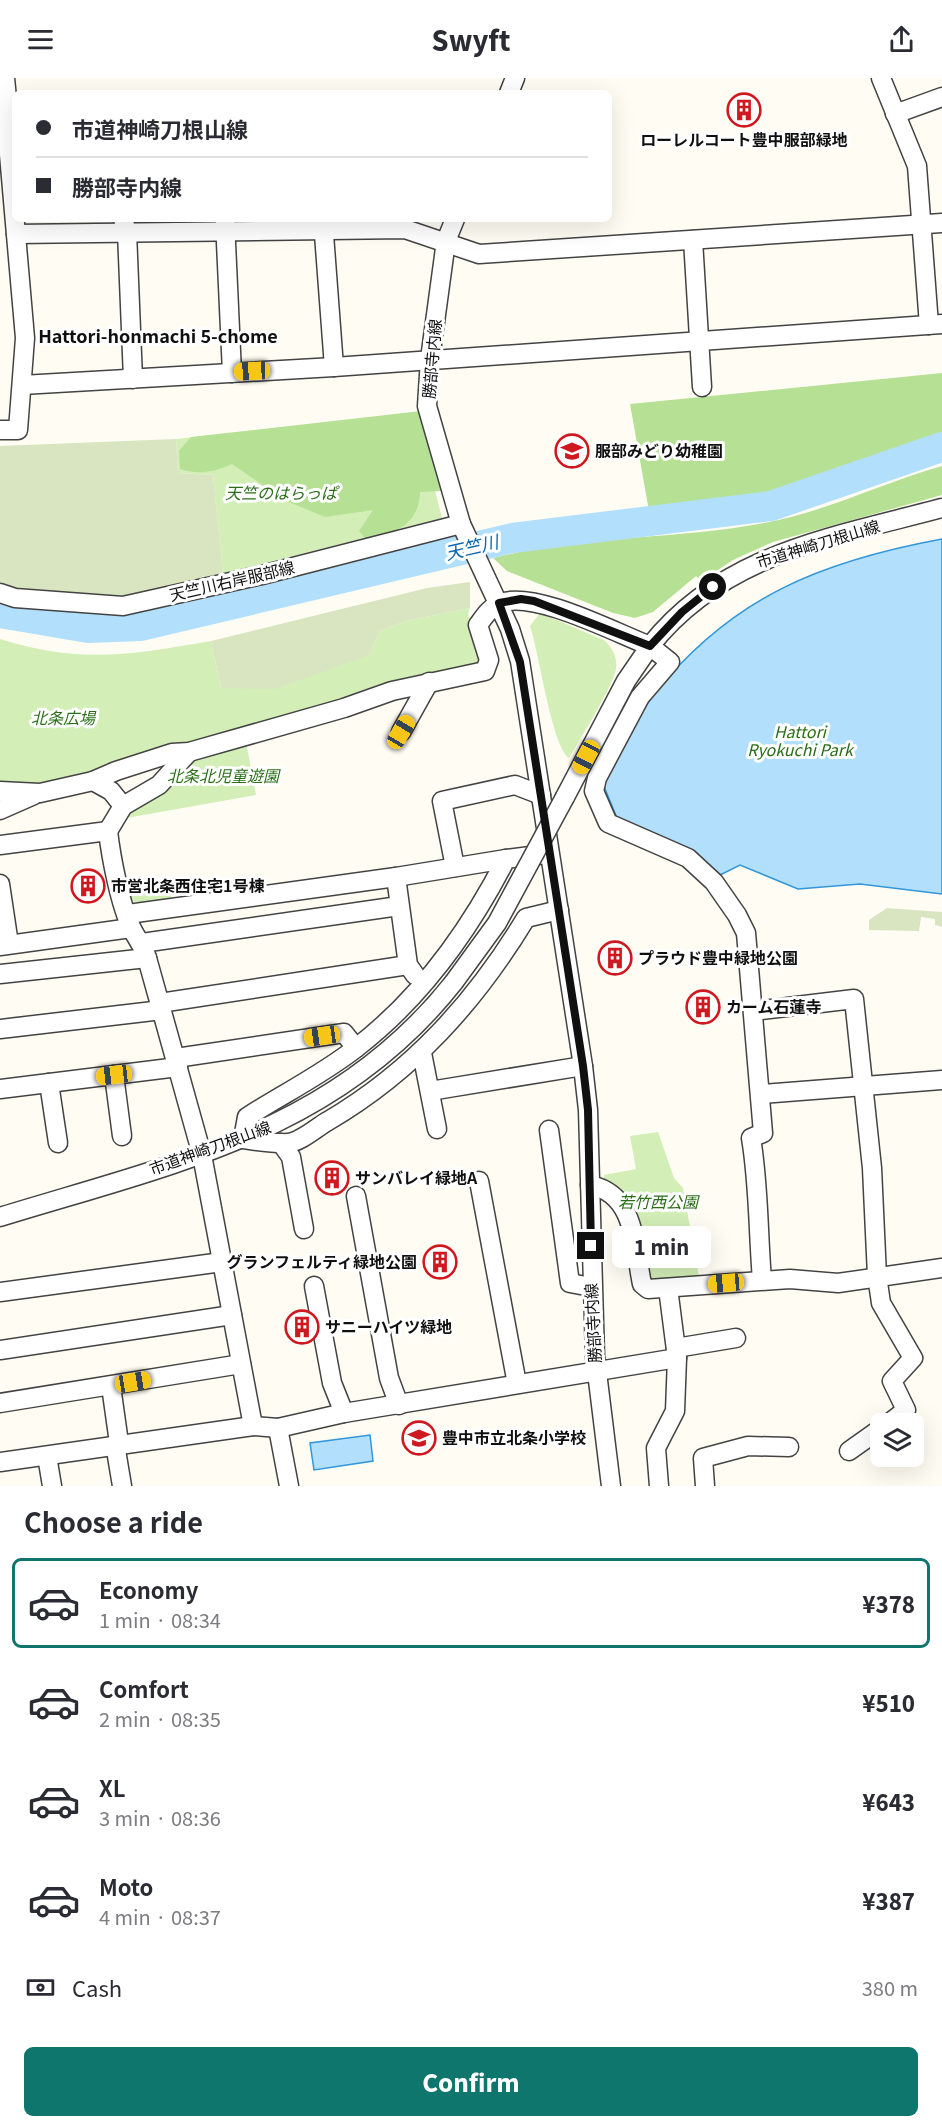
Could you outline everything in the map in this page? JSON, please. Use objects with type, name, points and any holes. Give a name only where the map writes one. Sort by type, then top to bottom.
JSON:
[{"type":"street","points":[[5,78],[12,183]]},
{"type":"street","points":[[22,385],[334,367],[935,325],[920,225],[917,166],[881,78]]},
{"type":"street","points":[[895,114],[942,97]]},
{"type":"street","points":[[0,430],[18,430],[22,385],[25,338],[15,222]]},
{"type":"street","name":"勝部寺内線","points":[[454,222],[446,241],[430,359],[427,406],[463,528],[499,603],[520,662],[588,1110],[591,1287],[596,1371],[611,1486]]},
{"type":"street","points":[[16,234],[125,225],[323,225],[405,229],[479,254],[942,223]]},
{"type":"street","points":[[125,225],[133,379]]},
{"type":"street","points":[[225,225],[232,373]]},
{"type":"street","points":[[323,225],[334,367]]},
{"type":"street","points":[[693,240],[702,387]]},
{"type":"street","name":"市道神崎刀根山線","points":[[0,1218],[202,1155],[243,1139],[300,1112],[353,1078],[409,1031],[454,982],[497,923],[626,681],[650,646],[698,598],[758,561],[803,545],[942,508]]},
{"type":"street","name":"天竺川右岸服部線","points":[[0,592],[15,598],[123,606],[463,528]]},
{"type":"street","points":[[0,810],[40,793],[93,781],[172,753],[189,752],[429,682],[485,671],[489,660],[478,626],[485,614],[499,603],[521,599],[534,601],[650,646],[670,662],[640,697],[597,778],[594,791],[608,823],[687,858],[714,882],[747,933],[763,1133],[752,1138],[757,1175],[762,1280]]},
{"type":"street","points":[[401,732],[429,682]]},
{"type":"street","points":[[189,752],[159,785],[123,806],[108,831],[111,859],[129,921],[145,951],[202,1155],[253,1426]]},
{"type":"street","points":[[93,781],[111,791],[123,806]]},
{"type":"street","points":[[455,867],[442,801],[515,785],[541,795]]},
{"type":"street","points":[[0,791],[40,793]]},
{"type":"street","points":[[0,845],[108,831]]},
{"type":"street","points":[[0,884],[4,945],[129,921],[455,867],[550,854]]},
{"type":"street","points":[[506,859],[483,904],[453,949],[422,986],[356,1048],[248,1117],[243,1139],[291,1143],[361,1102],[422,1053],[456,1018],[498,964],[526,918],[559,910]]},
{"type":"street","points":[[396,877],[408,965],[422,986]]},
{"type":"street","points":[[0,974],[399,906]]},
{"type":"street","points":[[0,1029],[161,1007],[408,965]]},
{"type":"street","points":[[754,1011],[854,999],[872,1168],[877,1276],[881,1303],[913,1358],[892,1382],[906,1410],[902,1413]]},
{"type":"street","points":[[0,1089],[114,1075],[344,1033],[356,1048]]},
{"type":"street","points":[[422,1053],[436,1129]]},
{"type":"street","points":[[430,1091],[583,1066]]},
{"type":"street","points":[[114,1075],[122,1137]]},
{"type":"street","points":[[761,1094],[942,1080]]},
{"type":"street","points":[[49,1083],[58,1143]]},
{"type":"street","points":[[549,1130],[570,1283],[591,1287]]},
{"type":"street","points":[[281,1143],[291,1157],[304,1229]]},
{"type":"street","points":[[590,1185],[601,1187],[612,1194],[627,1210],[642,1284],[648,1288],[789,1279],[838,1283],[942,1268]]},
{"type":"street","points":[[486,1190],[508,1295],[517,1384]]},
{"type":"street","points":[[363,1206],[384,1305],[389,1378],[399,1404]]},
{"type":"street","points":[[0,1292],[222,1262]]},
{"type":"street","points":[[314,1286],[332,1383],[344,1413]]},
{"type":"street","points":[[659,1486],[656,1448],[675,1412],[676,1353],[668,1288]]},
{"type":"street","points":[[0,1350],[232,1315]]},
{"type":"street","points":[[0,1462],[253,1426],[278,1428],[344,1413],[596,1371],[736,1338]]},
{"type":"street","points":[[0,1402],[241,1364]]},
{"type":"street","points":[[111,1386],[122,1486]]},
{"type":"street","points":[[278,1428],[289,1486]]},
{"type":"street","points":[[849,1451],[870,1435]]},
{"type":"street","points":[[705,1486],[703,1458],[748,1446],[789,1447]]},
{"type":"street","points":[[47,1456],[52,1486]]},
{"type":"green space","points":[[942,373],[942,436],[782,491],[706,505],[649,511],[630,404]]},
{"type":"green space","name":"天竺のはらっぱ","points":[[421,411],[442,491],[420,492],[419,503],[410,520],[397,531],[370,544],[359,531],[373,510],[325,517],[284,500],[232,464],[207,472],[180,469],[179,451],[191,437]]},
{"type":"green space","name":"天竺のはらっぱ","points":[[415,413],[442,518],[223,574],[213,475],[178,473],[176,439]]},
{"type":"green space","points":[[176,439],[178,473],[213,475],[223,574],[118,600],[16,588],[0,582],[0,446]]},
{"type":"green space","points":[[942,466],[942,495],[773,542],[733,560],[701,581],[696,576],[653,612],[635,618],[613,613],[507,571],[493,558],[560,545],[764,523],[831,505]]},
{"type":"green space","points":[[470,582],[470,608],[406,621],[380,631],[369,655],[275,689],[221,688],[211,641],[427,588]]},
{"type":"green space","name":"北条広場","points":[[470,608],[468,614],[481,659],[477,667],[382,689],[287,715],[83,779],[54,785],[26,787],[0,785],[0,639],[55,652],[105,655],[211,641],[221,688],[369,655],[380,631],[406,621]]},
{"type":"green space","points":[[540,613],[604,640],[612,649],[616,661],[616,669],[609,688],[569,758],[557,736],[530,626]]},
{"type":"green space","name":"北条北児童遊園","points":[[246,742],[256,795],[121,819],[123,813],[174,779],[198,756]]},
{"type":"green space","points":[[168,881],[171,899],[139,904],[130,899],[127,888]]},
{"type":"green space","points":[[887,908],[942,912],[942,927],[935,925],[935,919],[921,917],[919,931],[869,930],[869,920]]},
{"type":"green space","name":"若竹西公園","points":[[658,1132],[674,1178],[683,1188],[699,1277],[653,1284],[645,1279],[604,1183],[604,1175],[636,1169],[630,1136]]},
{"type":"water","name":"Hattori Ryokuchi Park","points":[[942,539],[942,894],[860,884],[798,889],[740,865],[720,875],[703,860],[617,818],[603,784],[627,737],[655,693],[685,659],[716,631],[749,607],[819,572],[899,548]]},
{"type":"water","points":[[370,1435],[373,1461],[314,1470],[310,1443]]},
{"type":"waterway","name":"天竺川","points":[[0,613],[88,628],[141,626],[512,538],[771,506],[942,447]]},
{"type":"place","name":"ローレルコート豊中服部緑地","points":[[744,110]]},
{"type":"place","name":"服部みどり幼稚園","points":[[572,451]]},
{"type":"place","name":"市営北条西住宅1号棟","points":[[88,886]]},
{"type":"place","name":"プラウド豊中緑地公園","points":[[615,958]]},
{"type":"place","name":"カーム石蓮寺","points":[[703,1007]]},
{"type":"place","name":"サンバレイ緑地A","points":[[332,1178]]},
{"type":"place","name":"グランフェルティ緑地公園","points":[[440,1262]]},
{"type":"place","name":"サニーハイツ緑地","points":[[302,1327]]},
{"type":"place","name":"豊中市立北条小学校","points":[[419,1438]]},
{"type":"district","name":"Hattori-honmachi 5-chome","points":[[158,337]]},
{"type":"route","points":[[591,1246],[588,1110],[583,1066],[520,662],[499,603],[521,599],[534,601],[650,646],[682,612],[713,587]]}]
